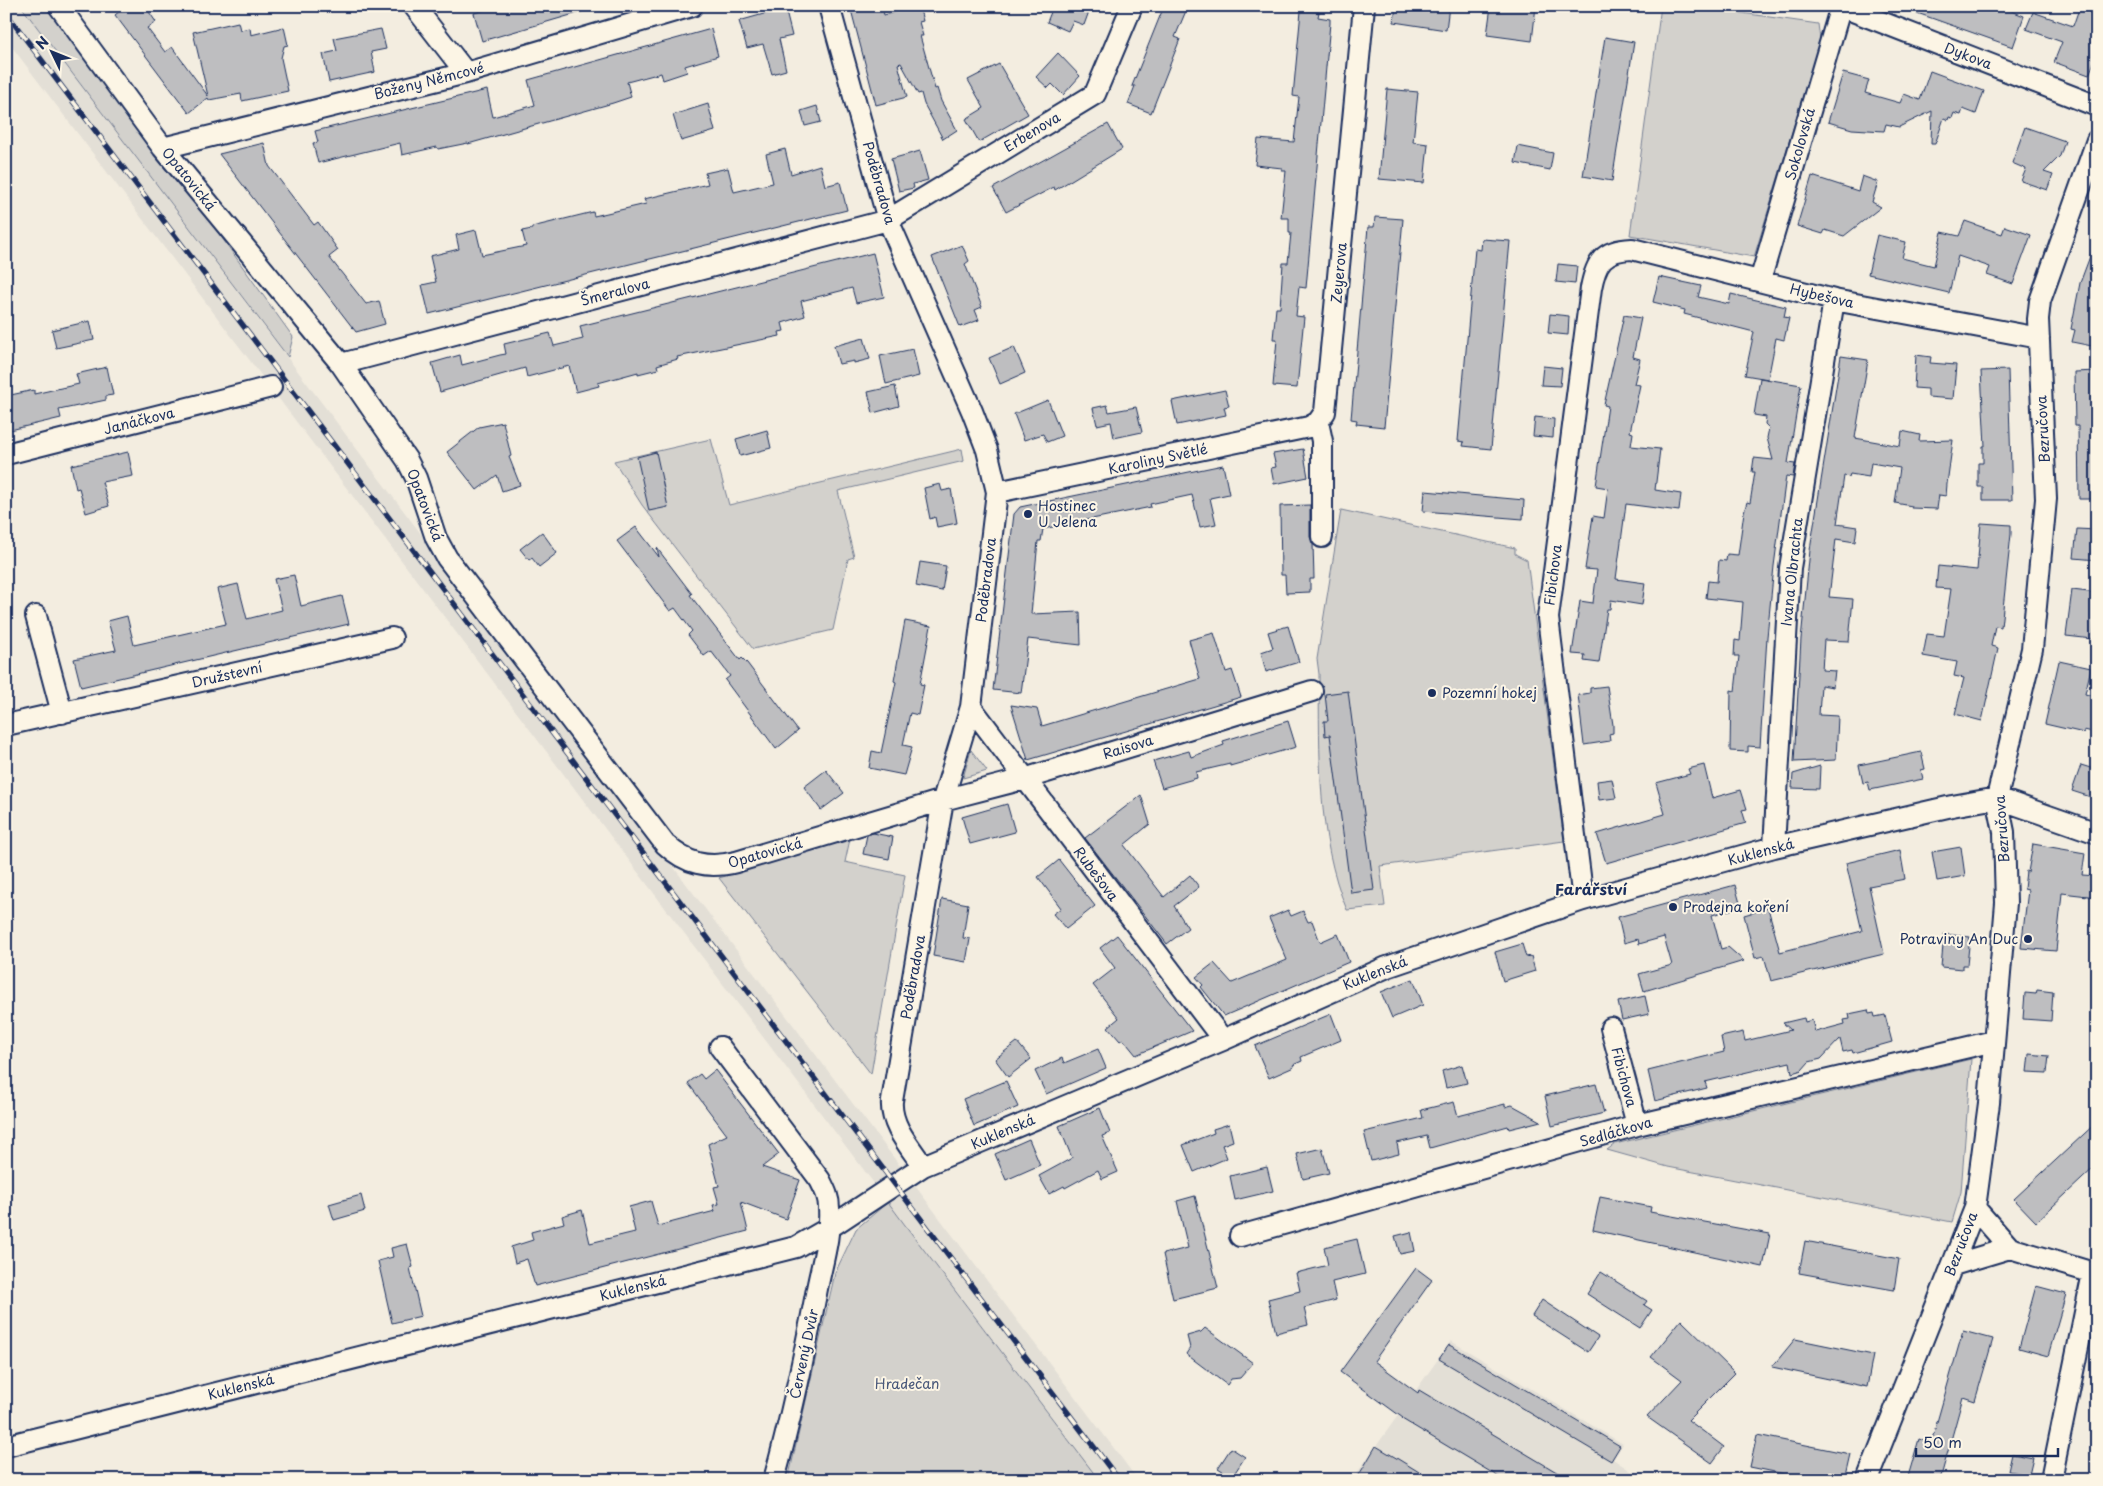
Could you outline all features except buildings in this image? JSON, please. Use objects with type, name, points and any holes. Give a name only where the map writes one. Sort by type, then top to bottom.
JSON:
[{"type":"street","name":"Opatovická","points":[[58,6],[163,148],[341,364],[407,460],[416,478],[436,538],[447,558],[665,844],[675,853],[702,865],[723,865],[943,800]]},
{"type":"street","points":[[414,6],[466,73]]},
{"type":"street","name":"Boženy Němcové","points":[[163,148],[466,73],[692,6]]},
{"type":"street","name":"Poděbradova","points":[[829,6],[888,220],[972,411],[987,450],[997,492],[971,707],[943,800],[891,1110],[897,1126],[922,1166]]},
{"type":"street","name":"Erbenova","points":[[888,220],[1096,94],[1132,6]]},
{"type":"street","name":"Zeyerova","points":[[1322,537],[1322,441],[1318,422],[1325,412],[1364,6]]},
{"type":"street","name":"Dykova","points":[[1840,6],[2097,106]]},
{"type":"street","name":"Sokolovská","points":[[1760,281],[1840,6]]},
{"type":"street","name":"Bezručova","points":[[1867,1480],[1975,1208],[1994,1041],[2006,903],[2004,832],[1997,798],[2032,649],[2046,499],[2039,338],[2040,301],[2097,140]]},
{"type":"street","name":"Šmeralova","points":[[341,364],[888,220]]},
{"type":"street","name":"Hybešova","points":[[1607,254],[1620,249],[1632,249],[1834,300],[2039,338]]},
{"type":"street","name":"Fibichova","points":[[1583,900],[1548,618],[1591,288],[1597,265],[1607,254]]},
{"type":"street","name":"Ivana Olbrachta","points":[[1774,848],[1790,568],[1834,300]]},
{"type":"street","name":"Janáčkova","points":[[6,454],[271,387]]},
{"type":"street","name":"Karoliny Světlé","points":[[997,492],[1309,428],[1318,422]]},
{"type":"street","points":[[36,616],[62,713]]},
{"type":"street","name":"Družstevní","points":[[6,725],[392,638]]},
{"type":"street","name":"Raisova","points":[[943,800],[1024,779],[1312,691]]},
{"type":"street","name":"Rubešova","points":[[971,707],[1223,1040]]},
{"type":"street","points":[[1997,798],[2097,833]]},
{"type":"street","name":"Kuklenská","points":[[6,1446],[796,1246],[829,1228],[922,1166],[1223,1040],[1387,967],[1583,900],[1774,848],[1952,806],[1997,798]]},
{"type":"street","name":"Fibichova","points":[[1611,1028],[1637,1125]]},
{"type":"street","name":"Sedláčkova","points":[[1240,1236],[1637,1125],[1994,1041]]},
{"type":"street","points":[[720,1047],[820,1180],[827,1193],[829,1228]]},
{"type":"street","points":[[1975,1208],[2010,1248],[2095,1273],[2052,1480]]},
{"type":"street","name":"Červený Dvůr","points":[[774,1480],[790,1424],[829,1228]]},
{"type":"street","points":[[1952,1265],[2010,1248]]},
{"type":"shaded area","points":[[6,6],[21,6],[1138,1480],[1099,1480],[6,39]]},
{"type":"shaded area","points":[[1451,1341],[1623,1444],[1613,1459],[1644,1480],[1352,1480]]},
{"type":"green space","points":[[21,6],[49,6],[194,199],[293,337],[288,357]]},
{"type":"green space","points":[[1661,6],[1693,6],[1818,24],[1820,40],[1754,257],[1630,235]]},
{"type":"green space","points":[[711,439],[729,505],[962,449],[964,461],[838,491],[854,557],[848,559],[833,630],[753,649],[642,505],[614,461]]},
{"type":"green space","name":"Pozemní hokej","points":[[1341,510],[1515,548],[1515,554],[1527,560],[1564,841],[1380,866],[1385,906],[1347,910],[1337,882],[1325,824],[1320,764],[1319,674],[1317,659]]},
{"type":"green space","points":[[971,750],[987,771],[963,778]]},
{"type":"green space","points":[[850,839],[845,862],[905,875],[871,1074],[719,878]]},
{"type":"green space","points":[[1971,1059],[1961,1192],[1952,1222],[1668,1167],[1607,1150],[1615,1144]]},
{"type":"green space","name":"Hradečan","points":[[888,1202],[1099,1480],[788,1480],[835,1273],[856,1229]]},
{"type":"railway","points":[[6,13],[1119,1480]]},
{"type":"place","name":"Hostinec U Jelena","points":[[1028,514]]},
{"type":"place","name":"Pozemní hokej","points":[[1432,693]]},
{"type":"place","name":"Prodejna koření","points":[[1673,907]]},
{"type":"place","name":"Potraviny An Duc","points":[[2028,939]]},
{"type":"district","name":"Farářství","points":[[1591,890]]}]
